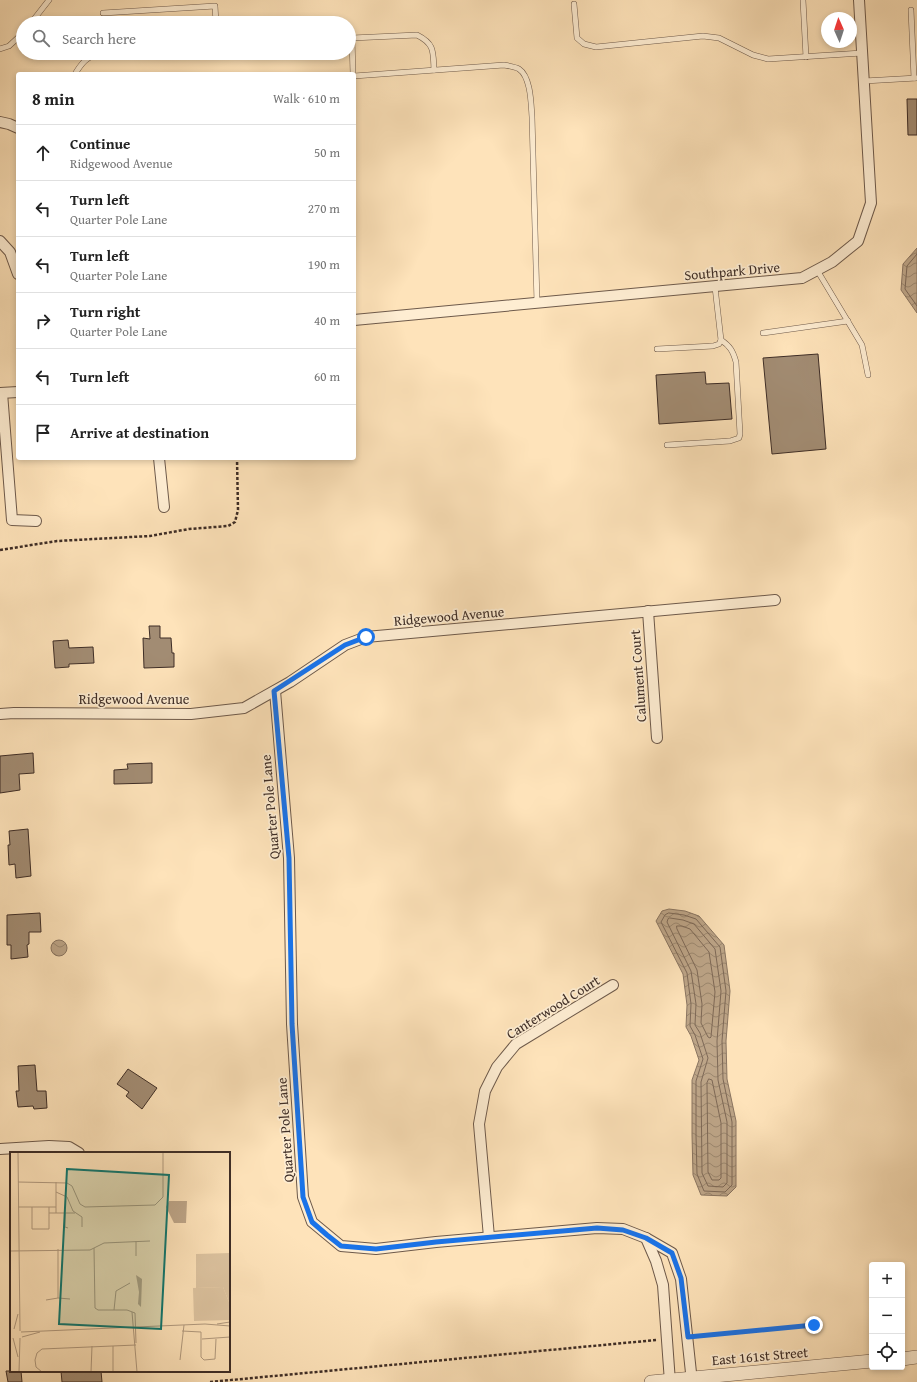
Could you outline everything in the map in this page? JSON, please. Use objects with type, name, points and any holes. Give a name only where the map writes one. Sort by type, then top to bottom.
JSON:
[{"type":"street","name":"Southpark Drive","points":[[356,320],[802,278],[832,262],[858,241],[871,203],[859,0]]},
{"type":"street","points":[[0,122],[16,127]]},
{"type":"street","points":[[0,241],[10,252],[16,268]]},
{"type":"street","points":[[16,392],[1,393],[12,520],[36,521]]},
{"type":"street","points":[[159,460],[164,507]]},
{"type":"street","name":"Ridgewood Avenue","points":[[0,714],[157,714],[212,712],[244,708],[274,691],[345,645],[366,637],[775,600]]},
{"type":"street","name":"Calument Court","points":[[648,611],[657,738]]},
{"type":"street","name":"Quarter Pole Lane","points":[[274,691],[289,858],[292,1024],[303,1197],[312,1222],[341,1246],[376,1249],[489,1237],[597,1228],[623,1230],[646,1238],[672,1253],[681,1278],[692,1380]]},
{"type":"street","name":"Canterwood Court","points":[[489,1237],[479,1124],[485,1091],[497,1067],[516,1044],[613,985]]},
{"type":"street","points":[[0,1149],[49,1146],[69,1147],[77,1152]]},
{"type":"street","points":[[646,1238],[656,1261],[663,1285],[670,1381]]},
{"type":"street","points":[[905,1359],[917,1357]]},
{"type":"street","name":"East 161st Street","points":[[651,1382],[692,1380],[869,1361]]},
{"type":"lane","points":[[36,16],[49,0]]},
{"type":"lane","points":[[802,0],[806,57]]},
{"type":"lane","points":[[574,4],[577,38],[584,44],[596,47],[703,36],[719,38],[753,55],[768,59],[862,53]]},
{"type":"lane","points":[[103,13],[215,6],[216,16]]},
{"type":"lane","points":[[864,81],[916,78],[911,10]]},
{"type":"lane","points":[[356,38],[417,35],[426,40],[433,49],[434,70]]},
{"type":"lane","points":[[0,49],[9,46],[16,41]]},
{"type":"lane","points":[[76,72],[86,60]]},
{"type":"lane","points":[[353,60],[353,72]]},
{"type":"lane","points":[[356,75],[504,65],[520,69],[526,77],[531,94],[537,303]]},
{"type":"lane","points":[[817,270],[862,345],[868,375]]},
{"type":"lane","points":[[657,349],[713,346],[719,344],[721,340],[715,287]]},
{"type":"lane","points":[[763,333],[848,321]]},
{"type":"lane","points":[[667,445],[730,441],[739,438],[736,362],[734,353],[729,346],[721,340]]},
{"type":"path","points":[[0,550],[57,541],[150,536],[189,529],[228,526],[235,522],[238,510],[236,460]]},
{"type":"path","points":[[688,1337],[814,1325]]},
{"type":"path","points":[[210,1382],[667,1339]]},
{"type":"water","points":[[917,248],[917,313],[901,290],[903,264]]},
{"type":"water","points":[[669,909],[685,911],[699,916],[724,945],[730,991],[726,1041],[727,1079],[736,1121],[736,1187],[727,1196],[701,1195],[693,1175],[692,1080],[699,1060],[691,1036],[686,1027],[687,1005],[683,974],[656,921],[662,911]]},
{"type":"water","points":[[56,940],[62,940],[67,945],[65,954],[62,956],[56,956],[51,951],[51,945]]},
{"type":"building","points":[[907,99],[917,99],[917,135],[908,135]]},
{"type":"building","points":[[818,354],[826,449],[772,454],[763,358]]},
{"type":"building","points":[[705,372],[706,384],[729,383],[732,419],[659,424],[656,375]]},
{"type":"building","points":[[149,626],[160,626],[160,638],[171,638],[172,653],[174,653],[174,667],[144,668],[143,638],[150,639]]},
{"type":"building","points":[[68,640],[69,648],[93,647],[94,663],[69,664],[69,667],[55,668],[53,641]]},
{"type":"building","points":[[33,753],[34,773],[19,774],[20,790],[0,793],[0,756]]},
{"type":"building","points":[[152,763],[152,783],[114,784],[114,770],[128,769],[127,764]]},
{"type":"building","points":[[28,829],[31,876],[16,878],[15,864],[9,865],[9,831]]},
{"type":"building","points":[[40,913],[41,932],[29,932],[29,944],[27,945],[28,957],[11,959],[11,945],[7,945],[7,915]]},
{"type":"building","points":[[35,1065],[37,1091],[46,1091],[47,1108],[34,1109],[33,1106],[18,1107],[16,1091],[19,1091],[18,1066]]},
{"type":"building","points":[[128,1069],[157,1088],[142,1109],[126,1096],[129,1092],[117,1084]]},
{"type":"building","points":[[6,1371],[21,1372],[22,1382],[8,1382]]},
{"type":"building","points":[[61,1372],[101,1372],[102,1382],[62,1382]]},
{"type":"route","points":[[366,637],[345,645],[274,691],[289,858],[292,1024],[303,1197],[312,1222],[341,1246],[376,1249],[436,1242],[597,1228],[623,1230],[646,1238],[672,1253],[681,1278],[688,1337],[814,1325]]}]
